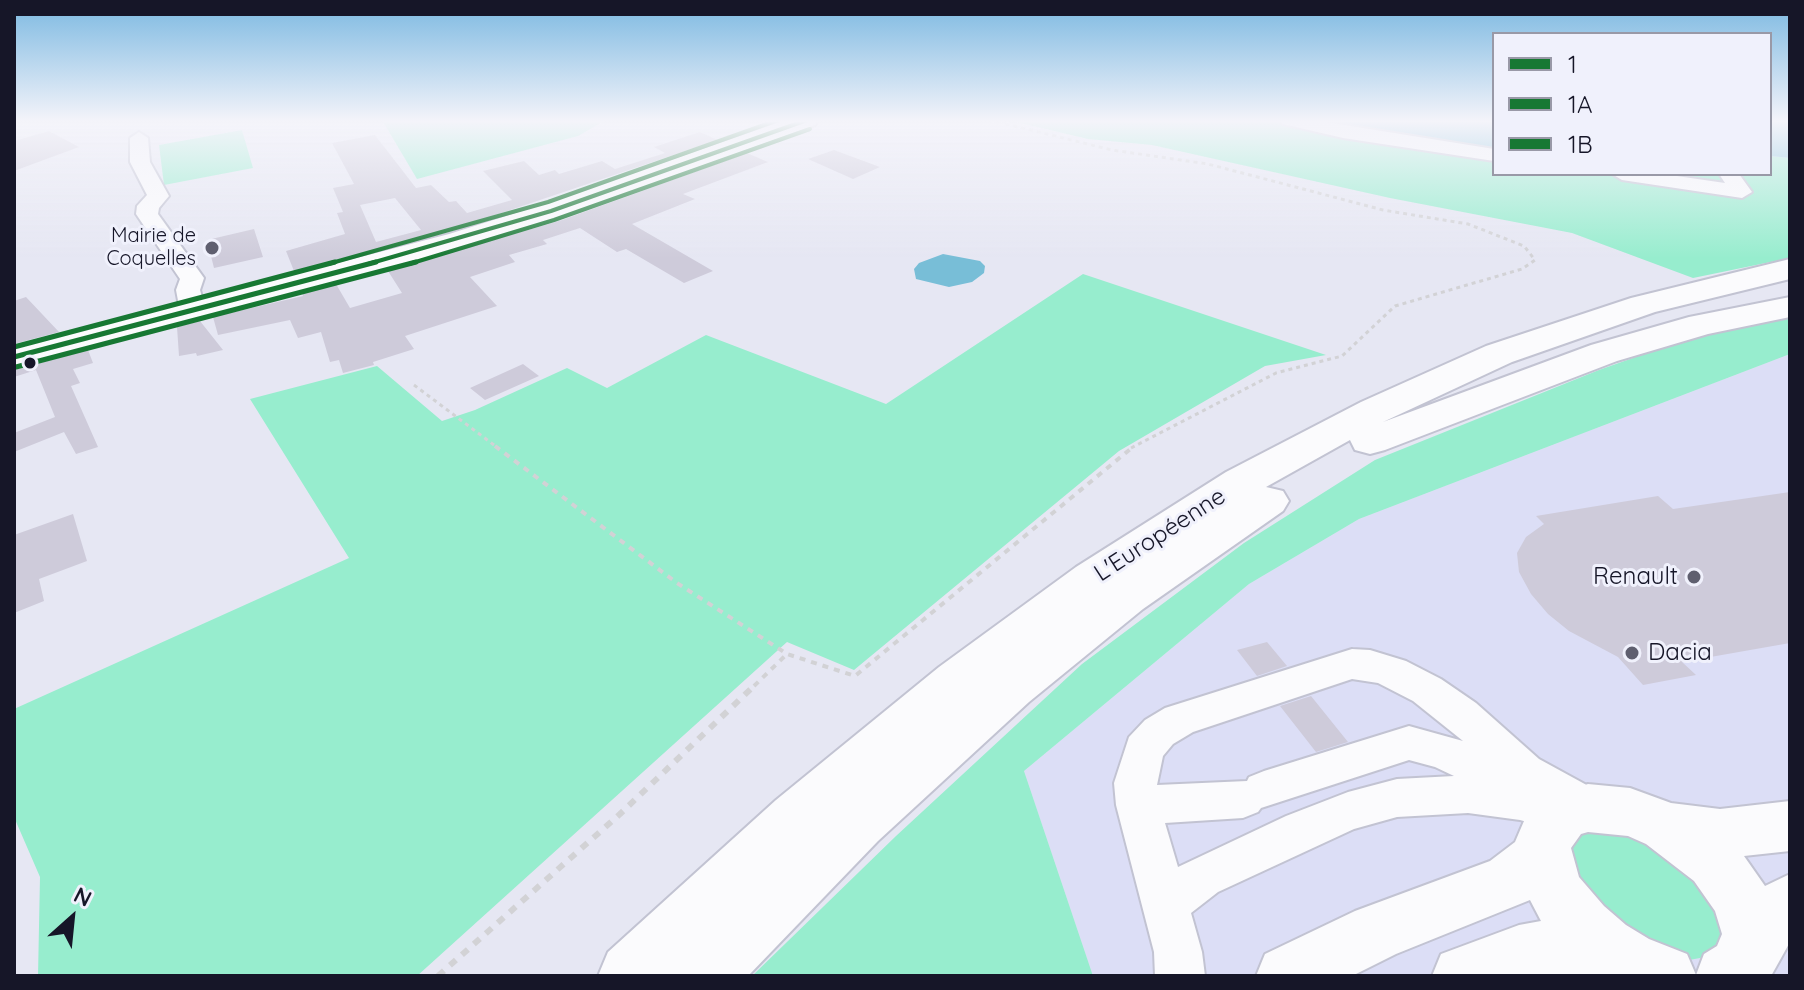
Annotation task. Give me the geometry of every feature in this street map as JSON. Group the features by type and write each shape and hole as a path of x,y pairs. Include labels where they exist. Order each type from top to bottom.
{"highway":[{"name":"L'Européenne","path":"632,976 797,819 939,697 1061,602 1213,499 1348,423 1499,354 1632,309 1790,269"},
{"name":"L'Européenne","path":"700,976 881,801 1048,656 1179,559 1274,496 1370,441 1487,384 1581,347 1668,318 1790,286"},
{"path":"1370,441 1604,353 1702,325 1790,307"}],"main road":[{"path":"14,357 384,262 492,230 675,166"},
{"path":"1287,976 1376,932 1509,881 1535,861 1568,818 1619,809 1699,833 1720,834 1790,826"},
{"path":"1568,818 1545,866 1565,907 1593,937 1647,969"},
{"path":"1654,821 1697,847 1729,880 1749,916 1739,963"},
{"path":"1739,963 1768,922 1790,902"},
{"path":"1463,976 1519,956 1556,950 1590,950 1647,969"}],"lane":[{"path":"142,166 158,196 148,206 147,214 175,258 192,278 188,290 193,311"},
{"path":"1635,176 1742,192 1730,176"},
{"path":"1180,976 1178,952 1138,805 1135,783 1140,759 1151,740 1169,725 1325,671 1360,664 1392,672 1427,690 1462,715 1568,818"},
{"path":"1138,805 1254,794 1409,743 1443,751 1568,818"},
{"path":"1165,904 1202,877 1302,830 1382,801 1413,796 1468,794 1512,800 1568,818"}],"path":[{"path":"414,385 677,583 787,654 855,676 1135,445 1276,373 1342,356 1395,306 1522,269 1535,260 1524,246 1468,224 1383,210 1216,166"},
{"path":"438,976 620,814 787,654"}],"shaded area":[{"path":"1790,354 1790,976 1093,976 1024,771 1249,584 1359,519"}],"green space":[{"path":"162,166 253,168 164,185"},
{"path":"409,166 465,166 417,179"},
{"path":"1247,166 1492,166 1492,176 1772,176 1772,166 1790,166 1790,258 1693,278 1572,233"},
{"path":"1083,274 1326,355 1265,366 1119,451 854,670 787,642 417,976 38,976 40,877 14,817 14,709 349,558 250,399 377,366 442,421 475,410 567,368 607,388 706,335 886,404"},
{"path":"1790,318 1790,354 1359,519 1249,584 1024,771 1093,976 752,976 896,836 1082,664 1244,543 1375,460 1599,370 1684,340"},
{"path":"1583,829 1638,831 1721,902 1723,942 1709,955 1689,960 1648,953 1564,865 1575,834"}],"water":[{"path":"943,254 980,261 985,266 984,273 972,282 949,287 916,279 914,269 919,263"}],"building":[{"path":"344,166 399,166 416,188 431,185 449,202 456,201 467,213 512,200 483,171 503,166 530,166 539,175 555,170 559,174 585,166 615,169 640,166 448,231 294,271 286,251 345,234 337,213 343,212 333,188 354,184","holes":["395,198 421,230 376,242 360,205"]},
{"path":"711,166 757,166 683,194 695,199 632,224 713,271 684,283 626,249 617,252 580,228 543,240 547,244 509,255 515,262 470,277 497,306 405,336 414,349 373,362 374,365 343,373 339,360 330,362 321,332 298,338 290,320 218,335 213,317 303,296 302,293 336,284 350,308 402,293 388,271 562,220"},
{"path":"824,166 880,167 853,179"},
{"name":"Mairie de Coquelles","path":"254,229 263,257 214,268 207,240"},
{"path":"26,297 59,332 14,344 14,301"},
{"path":"200,321 223,350 197,356 196,353 179,356 177,327"},
{"path":"88,350 93,363 73,369 80,383 71,386 98,447 76,454 64,432 14,452 14,433 55,417 36,370 14,377 14,370"},
{"path":"523,364 539,376 485,400 470,388"},
{"path":"1790,492 1790,643 1682,662 1696,675 1643,685 1618,657 1569,631 1548,614 1531,594 1519,572 1517,553 1526,537 1544,524 1536,516 1658,496 1673,509"},
{"path":"73,514 87,561 39,579 44,601 14,613 14,535"},
{"path":"1267,642 1287,666 1257,676 1237,650"},
{"path":"1311,696 1348,742 1316,752 1280,706"}],"transit line":[{"name":"1B","path":"14,347 456,230 648,166"},
{"name":"1","path":"14,357 459,240 677,166"},
{"name":"1A","path":"16,367 462,250 705,166"}],"place":[{"name":"Mairie de Coquelles","path":"212,248"},
{"name":"Renault","path":"1694,577"},
{"name":"Dacia","path":"1632,653"}]}
